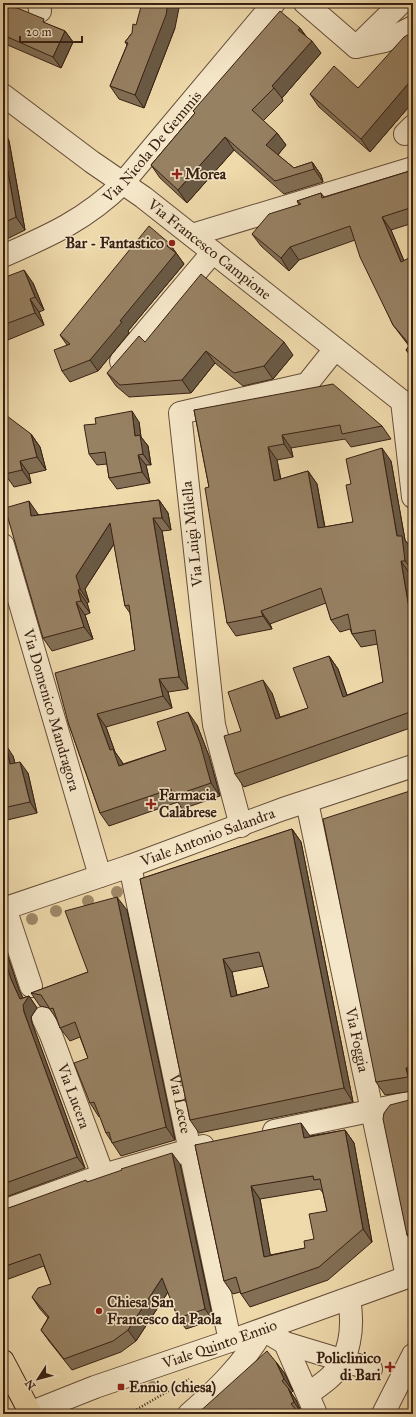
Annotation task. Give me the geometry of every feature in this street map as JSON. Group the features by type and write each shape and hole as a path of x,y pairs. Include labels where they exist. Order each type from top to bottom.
{"main road":[{"path":"3,1361 29,1414"}],"street":[{"name":"Via Nicola De Gemmis","path":"3,256 59,231 108,198 123,183 274,3"},
{"path":"305,3 356,47"},
{"path":"356,47 401,3"},
{"path":"356,47 385,41 413,27"},
{"name":"Via Francesco Campione","path":"3,95 192,235 408,405"},
{"path":"192,235 413,168"},
{"path":"109,376 213,252"},
{"name":"Via Luigi Milella","path":"241,826 214,725 180,414 307,384 335,349"},
{"path":"408,405 413,497"},
{"name":"Via Domenico Mandragora","path":"3,545 100,876"},
{"name":"Viale Antonio Salandra","path":"4,909 413,766"},
{"name":"Via Foggia","path":"307,802 372,1110 410,1276"},
{"name":"Via Lecce","path":"130,866 230,1341"},
{"path":"4,909 31,986"},
{"name":"Via Lucera","path":"43,1018 51,1035 103,1175"},
{"path":"258,1134 413,1102"},
{"path":"3,1211 103,1175 190,1148 220,1142"},
{"name":"Viale Quinto Ennio","path":"29,1414 95,1387 263,1330 410,1276"},
{"path":"308,1394 330,1378 342,1361 351,1338 351,1310 349,1299"},
{"path":"189,1414 228,1378 256,1343 263,1330 285,1343 371,1369"},
{"path":"285,1343 316,1414"},
{"path":"382,1414 413,1355"}],"path":[{"path":"129,1414 194,1376"}],"building":[{"path":"3,3 44,19 43,22 65,31 53,57 3,35"},
{"path":"142,3 168,3 166,15 135,95 110,86 128,43 125,42 132,33 133,24 136,25"},
{"path":"280,11 300,28 298,30 312,41 272,86 274,88 252,110 277,133 266,145 294,168 312,162 314,169 275,181 225,137 178,190 151,165 195,113 193,111"},
{"path":"413,32 413,78 361,139 310,94 334,66 358,88 404,37"},
{"path":"3,144 16,217 3,223"},
{"path":"413,170 413,207 382,217 401,262 413,256 413,356 406,350 410,345 393,325 360,257 350,226 290,247 281,258 252,234 269,214 301,204 297,201 321,193 322,198"},
{"path":"149,226 169,243 167,246 176,253 90,360 62,371 54,350 70,344 60,335"},
{"path":"24,270 35,297 30,299 35,313 3,325 3,278"},
{"path":"201,274 284,342 264,366 234,373 206,351 182,380 120,385 107,373 139,336 145,342"},
{"path":"333,384 382,426 342,434 340,425 282,435 284,444 268,447 274,481 308,471 318,528 353,522 346,485 351,484 346,459 382,448 397,536 402,536 405,561 401,561 413,632 413,711 235,774 224,736 241,731 228,692 263,680 276,719 308,708 293,668 329,656 343,697 383,682 375,630 352,634 348,614 331,620 321,588 261,611 263,616 227,623 205,488 209,487 194,410"},
{"path":"132,411 135,436 140,435 143,454 138,455 142,472 109,478 105,452 89,454 84,425 96,424 95,418"},
{"path":"3,413 31,434 37,457 20,461 22,470 5,474 3,465"},
{"path":"159,500 162,518 153,518 179,677 159,679 163,696 97,714 110,750 113,749 119,766 166,750 157,722 188,712 200,743 211,783 173,796 171,789 100,813 68,722 55,673 135,650 129,605 125,606 110,523 76,576 80,589 78,590 81,601 76,602 84,627 43,638 5,508 29,501 31,516"},
{"path":"6,745 10,764 20,762 30,802 3,808 3,746"},
{"path":"413,790 413,1066 406,1068 408,1077 376,1082 323,819"},
{"path":"292,829 344,1088 190,1120 140,879","holes":["259,952 269,987 231,997 223,959"]},
{"path":"117,897 166,1127 112,1143 109,1132 106,1133 94,1102 90,1103 74,1063 88,1058 75,1022 60,1028 53,1008 50,1009 41,995 31,993 88,972 65,911"},
{"path":"3,954 11,979 20,999 29,996 23,1005 24,1012 77,1157 3,1184"},
{"path":"413,1099 413,1233 407,1235 383,1119 384,1113 390,1105"},
{"path":"301,1123 304,1138 345,1130 363,1229 319,1267 241,1294 236,1277 224,1281 195,1145","holes":["313,1176 314,1180 320,1179 327,1211 309,1214 314,1239 304,1241 305,1248 264,1257 251,1186"]},
{"path":"172,1153 205,1309 178,1318 162,1278 128,1330 113,1341 64,1359 41,1330 49,1317 32,1297 38,1288 51,1284 40,1254 3,1267 3,1210 86,1180 87,1182 122,1170 121,1169"},
{"path":"267,1351 276,1362 284,1379 282,1381 288,1388 294,1402 291,1404 300,1414 197,1414"}],"place":[{"name":"Morea","path":"177,174"},
{"name":"Bar - Fantastico","path":"172,243"},
{"name":"Farmacia Calabrese","path":"151,804"},
{"name":"Chiesa San Francesco da Paola","path":"99,1311"},
{"name":"Policlinico di Bari","path":"390,1367"},
{"name":"Ennio (chiesa)","path":"121,1387"}]}
